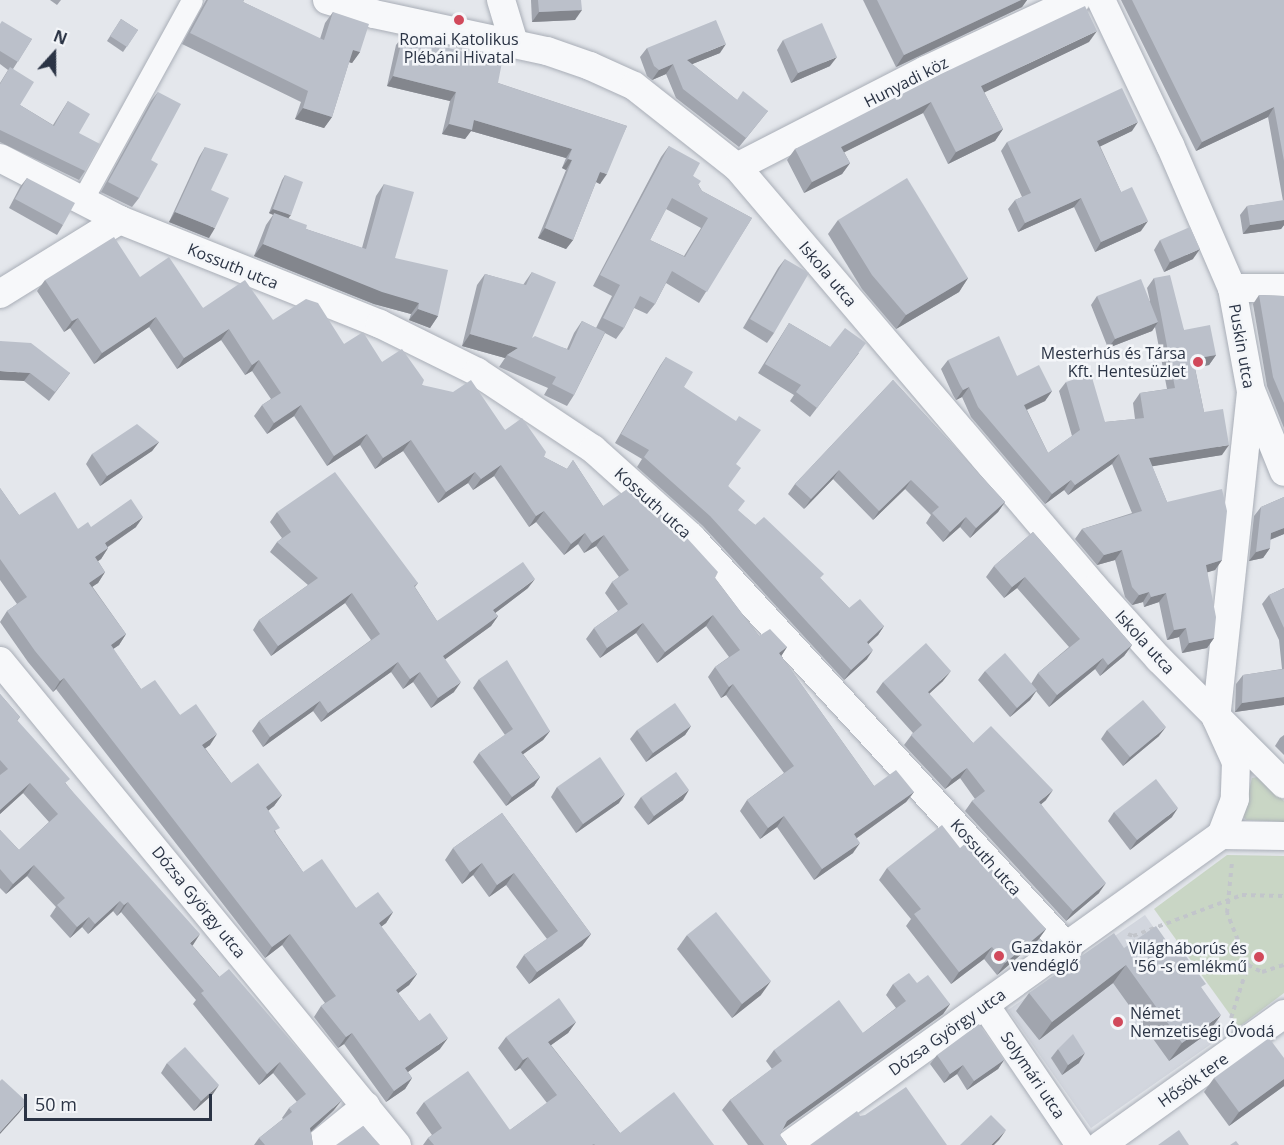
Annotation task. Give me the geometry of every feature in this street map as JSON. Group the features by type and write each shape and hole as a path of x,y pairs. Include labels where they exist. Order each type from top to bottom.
{"street":[{"path":"81,202 192,0"},
{"name":"Iskola utca","path":"327,0 374,14 514,44 590,66 634,86 737,167 1095,588 1216,718"},
{"path":"501,0 514,44"},
{"name":"Hunyadi köz","path":"737,167 926,70 1076,0"},
{"name":"Puskin utca","path":"1101,0 1175,155 1232,288 1251,392 1216,718"},
{"name":"Kossuth utca","path":"0,158 81,202 120,220 380,324 477,372 593,449 691,537 1068,948"},
{"path":"0,294 120,220"},
{"path":"1232,288 1284,288"},
{"path":"1251,392 1284,472"},
{"name":"Dózsa György utca","path":"0,661 397,1145"},
{"path":"1216,718 1284,784"},
{"path":"1216,718 1236,762 1237,784 1230,835 1284,836"},
{"name":"Dózsa György utca","path":"789,1145 1121,909 1230,835"},
{"name":"Solymári utca","path":"986,1005 1080,1145"},
{"name":"Hősök tere","path":"1101,1145 1283,1018"},
{"path":"318,1145 366,1106"}],"path":[{"path":"1230,835 1232,850 1230,924 1248,965 1262,972 1284,965"},
{"path":"1121,909 1122,924 1127,933 1133,936 1250,893 1284,896"},
{"path":"1230,1053 1228,1027 1248,965"}],"shaded area":[{"name":"Német Nemzetiségi Óvodá","path":"1145,915 1227,1033 1091,1128 1008,1010"}],"green space":[{"path":"1258,777 1284,801 1284,822 1246,820 1243,816 1252,778"},
{"path":"1227,855 1284,856 1284,993 1239,1027 1154,909"}],"building":[{"path":"208,0 244,0 243,2 324,40 333,12 369,24 360,52 353,50 332,117 303,108 308,91 190,33"},
{"path":"538,0 581,0 582,10 539,12"},
{"path":"877,0 1021,0 904,55"},
{"path":"1132,0 1284,0 1284,161 1274,107 1202,142"},
{"path":"1085,6 1097,31 981,86 1003,129 956,152 931,102 841,147 850,163 812,182 795,149 941,74"},
{"path":"121,19 138,30 127,47 110,36"},
{"path":"716,20 726,44 687,60 737,100 743,91 768,111 746,138 683,89 673,64 659,70 654,66 647,48"},
{"path":"2,21 32,39 18,62 0,51"},
{"path":"822,23 837,57 798,73 783,40"},
{"path":"403,36 502,62 498,83 627,126 607,174 600,172 573,240 545,228 572,160 568,159 572,149 474,120 472,130 449,124 456,92 393,76"},
{"path":"10,67 34,82 20,105 54,126 68,101 90,114 79,133 100,144 85,171 0,130 0,84"},
{"path":"1122,88 1138,122 1097,141 1121,192 1132,187 1148,221 1101,242 1081,198 1025,223 1015,200 1031,193 1007,142"},
{"path":"158,92 181,104 151,160 158,164 139,198 108,182"},
{"path":"669,146 700,163 693,176 701,181 698,185 702,191 752,218 707,292 672,271 655,304 640,296 624,328 603,318 620,285 600,275","holes":["672,198 708,218 685,257 650,240"]},
{"path":"205,147 228,154 211,190 229,198 215,228 175,212"},
{"path":"285,175 303,182 291,215 273,209"},
{"path":"27,178 75,203 63,225 15,199"},
{"path":"907,178 968,278 906,315 872,275 838,220"},
{"path":"384,184 414,192 395,258 448,270 438,316 418,309 419,303 382,292 263,244 274,213 307,225 306,229 366,249"},
{"path":"1284,200 1284,220 1250,225 1247,206"},
{"path":"1190,227 1200,249 1170,262 1160,240"},
{"path":"114,237 140,277 169,257 203,308 245,280 273,320 306,299 318,303 344,344 363,332 382,362 402,349 424,380 422,385 453,392 471,380 505,430 522,418 546,452 544,457 567,469 573,460 603,506 630,487 687,538 718,572 715,578 759,636 770,629 787,647 779,653 874,786 896,770 914,792 854,834 860,843 822,869 784,816 768,828 747,800 794,766 733,684 729,687 715,667 740,650 713,615 665,652 643,623 607,648 594,628 628,604 612,582 629,570 604,535 592,543 585,533 571,544 544,511 536,516 501,465 481,479 475,472 446,492 411,440 383,458 367,434 334,456 301,405 274,423 262,405 281,393 259,360 252,365 229,329 184,358 156,317 102,353 78,318 72,321 45,280"},
{"path":"785,259 809,273 774,333 750,319"},
{"path":"532,272 556,282 532,338 535,336 569,350 582,321 605,332 574,395 552,384 556,377 507,355 518,348 470,334 485,274 526,285"},
{"path":"1170,275 1184,330 1210,325 1216,355 1193,359 1204,412 1223,409 1229,445 1149,458 1167,502 1222,489 1227,511 1222,560 1206,565 1216,617 1214,638 1189,643 1186,628 1174,630 1166,593 1151,597 1149,592 1139,595 1132,587 1122,550 1104,555 1082,529 1142,511 1119,454 1075,485 1071,480 1052,494 978,407 969,387 963,390 948,360 999,336 1017,376 1039,365 1052,391 1024,405 1048,453 1080,430 1066,382 1091,374 1105,422 1144,418 1140,393 1175,388 1154,278"},
{"path":"1141,279 1158,322 1115,339 1097,296"},
{"path":"1259,295 1284,296 1284,403 1273,377"},
{"path":"789,323 830,347 845,328 866,343 817,408 796,392 801,385 765,364"},
{"path":"0,341 31,343 70,373 55,392 30,373 0,371"},
{"path":"666,357 693,372 684,387 736,421 739,416 761,430 736,464 741,468 728,486 745,501 738,510 755,525 764,517 824,574 820,578 849,608 860,599 884,626 867,642 873,650 851,670 710,516 644,457 649,450 621,434"},
{"path":"893,380 1005,502 976,528 966,517 950,532 932,513 939,507 911,480 879,511 839,470 811,499 795,484"},
{"path":"137,424 159,442 107,476 92,454"},
{"path":"335,472 418,583 414,586 437,621 523,562 535,579 493,610 498,616 443,656 461,682 438,698 420,672 410,679 398,662 328,713 320,701 270,737 259,721 380,634 352,593 278,646 259,620 318,578 277,542 291,532 277,512"},
{"path":"0,488 19,515 55,492 78,529 88,522 91,527 131,499 143,517 105,543 108,548 95,557 105,572 89,583 126,634 111,645 141,689 155,680 180,715 196,704 217,734 202,745 231,783 258,763 282,795 266,807 280,828 274,831 303,872 322,859 356,908 378,892 393,912 379,923 417,974 396,990 419,1021 430,1013 448,1038 405,1068 412,1078 394,1091 352,1033 346,1037 321,1006 336,996 290,934 272,947 64,678 60,681 35,651 7,611 27,597 0,559"},
{"path":"1284,497 1284,528 1271,533 1270,548 1256,552 1261,507"},
{"path":"1033,532 1132,645 1108,665 1103,658 1057,695 1038,673 1080,639 1025,577 1012,587 994,566"},
{"path":"1284,588 1284,628 1269,595"},
{"path":"926,643 951,671 928,692 973,743 991,726 1053,790 1039,802 1106,883 1073,911 972,801 985,791 967,768 952,779 911,735 922,725 883,682"},
{"path":"1005,653 1037,690 1017,708 985,671"},
{"path":"507,660 550,731 521,752 540,777 512,797 479,753 513,729 479,679"},
{"path":"1284,669 1284,697 1242,703 1243,675"},
{"path":"0,694 20,717 17,720 70,779 65,783 200,934 190,943 219,977 229,969 342,1100 310,1128 313,1145 265,1145 259,1138 292,1112 289,1108 306,1094 280,1062 267,1074 201,993 204,991 128,902 124,905 120,901 95,924 89,917 77,927 57,905 65,898 34,865 13,884 0,869 0,830 19,850 58,814 30,783 0,810 0,775 8,769 0,760"},
{"path":"1143,700 1166,727 1130,757 1107,730"},
{"path":"675,703 691,726 653,753 637,730"},
{"path":"600,757 625,794 583,824 557,787"},
{"path":"676,772 689,790 654,816 641,797"},
{"path":"1156,779 1178,808 1137,840 1114,812"},
{"path":"502,813 591,934 537,972 524,955 558,931 514,873 497,885 482,863 470,872 453,848"},
{"path":"942,825 960,848 967,842 1046,929 1005,963 992,947 959,972 914,914 921,909 887,868"},
{"path":"716,912 771,981 742,1004 687,935"},
{"path":"1156,926 1177,956 1183,952 1206,984 1201,987 1221,1015 1182,1043 1126,965 1052,1022 1029,993 1114,933 1124,948"},
{"path":"909,973 917,983 928,975 950,1004 787,1121 780,1135 787,1145 764,1145 730,1100 782,1061 774,1050 839,1000 863,1033 906,1001 893,984"},
{"path":"559,998 576,1022 548,1042 620,1133 674,1092 714,1145 434,1145 428,1138 442,1128 424,1102 468,1071 510,1130 557,1095 528,1057 523,1060 506,1037"},
{"path":"979,1024 1004,1060 974,1081 963,1065 950,1074 937,1055"},
{"path":"1073,1034 1085,1053 1068,1065 1058,1049"},
{"path":"1269,1038 1284,1058 1284,1079 1239,1112 1214,1078"},
{"path":"185,1047 219,1085 201,1101 167,1063"},
{"path":"2,1079 27,1102 0,1132 0,1081"},
{"path":"906,1087 947,1145 810,1145 857,1111 860,1116 865,1115"},
{"path":"991,1115 1006,1130 991,1145 960,1145"},
{"path":"363,1126 380,1145 336,1145"},
{"path":"1179,1130 1189,1145 1158,1145"}],"place":[{"name":"Romai Katolikus Plébáni Hivatal","path":"459,20"},
{"name":"Mesterhús és Társa Kft. Hentesüzlet","path":"1198,362"},
{"name":"Gazdakör vendéglő","path":"999,956"},
{"name":"Világháborús és '56 -s emlékmű","path":"1259,957"},
{"name":"Német Nemzetiségi Óvodá","path":"1118,1022"}]}
